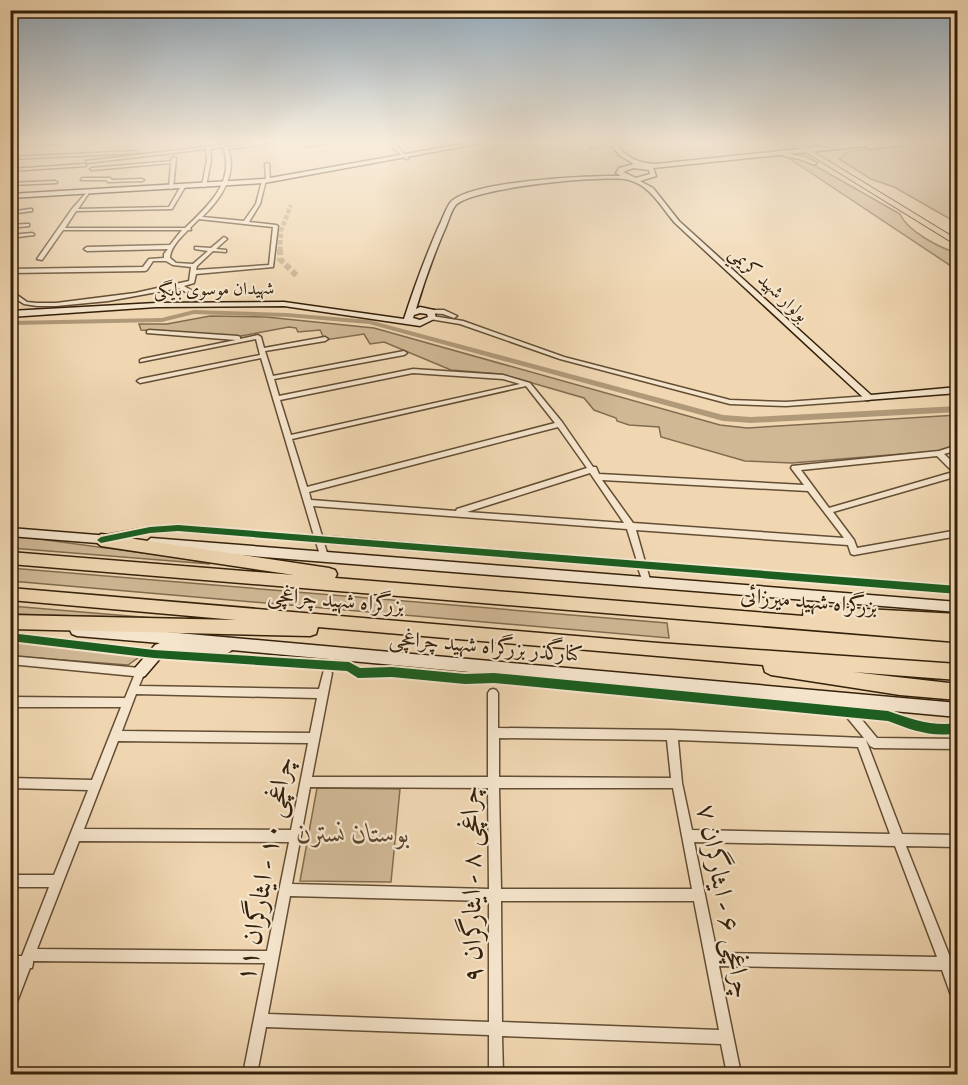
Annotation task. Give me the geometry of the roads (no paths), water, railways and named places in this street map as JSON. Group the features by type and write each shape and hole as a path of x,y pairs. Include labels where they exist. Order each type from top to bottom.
{"highway":[{"path":"101,540 453,593"},
{"name":"بزرگراه شهید چراغچی","path":"10,558 657,610"},
{"name":"بزرگراه شهید چراغچی","path":"10,594 658,650"},
{"path":"657,610 876,615 957,621"},
{"name":"بزرگراه شهید میرزائی","path":"657,610 957,635"},
{"path":"10,623 458,632"},
{"path":"658,650 957,672"},
{"path":"658,650 900,687 957,692"}],"main road":[{"path":"876,194 957,244"},
{"path":"893,194 957,235"}],"street":[{"path":"40,259 87,194"},
{"path":"10,196 91,194"},
{"path":"165,217 179,194"},
{"path":"167,259 170,247 210,209 218,194"},
{"path":"246,222 258,204 261,194"},
{"path":"428,302 431,315 428,322 410,321 409,314 453,203 472,194"},
{"name":"بولوار شهيد كريمي","path":"655,194 677,222 869,398"},
{"path":"74,210 170,208"},
{"path":"10,213 30,210"},
{"path":"10,271 145,268 151,260 167,259 175,264 195,269 271,266 276,225 199,218"},
{"path":"10,227 27,225"},
{"path":"61,229 189,229"},
{"path":"10,237 33,234"},
{"path":"10,292 27,304 44,304 98,301 181,287 192,282 195,269 224,239"},
{"path":"87,249 170,247"},
{"path":"197,248 224,251"},
{"path":"423,276 426,292"},
{"path":"181,287 197,296 196,299"},
{"name":"شهیدان موسوی بایگی","path":"10,309 196,299 286,300 409,314 420,309 431,315"},
{"name":"شهیدان موسوی بایگی","path":"10,314 156,305 284,304 416,323"},
{"path":"431,315 462,322 562,358 705,397 756,405 957,390"},
{"path":"149,332 254,338"},
{"path":"254,338 263,353 324,556"},
{"path":"142,361 254,338"},
{"path":"140,381 325,339"},
{"path":"270,378 404,352"},
{"path":"276,399 413,371 503,377 528,384 561,424 631,526 647,582"},
{"path":"288,438 528,384"},
{"path":"304,491 561,424"},
{"path":"957,447 939,453 795,468 851,542 854,552 957,533"},
{"path":"828,511 957,472 939,453"},
{"path":"454,513 593,469"},
{"path":"598,477 811,488"},
{"path":"308,503 851,542"},
{"path":"101,540 150,530 177,528 642,563 957,590"},
{"path":"10,532 957,607"},
{"name":"کنارگذر بزرگراه شهید چراغچی","path":"10,623 957,710"},
{"path":"10,1002 29,959 140,672 159,649 198,651 240,645"},
{"path":"10,660 140,672"},
{"name":"چراغچی ۱۰ - ایثارگران ۱۱","path":"250,1074 321,694 327,673"},
{"path":"134,690 321,694"},
{"name":"چراغچی ۸ - ایثارگران ۹","path":"493,693 497,895 496,1074"},
{"path":"844,699 849,712 868,743 899,841 951,964 957,996"},
{"path":"10,702 128,703"},
{"path":"493,733 672,735 868,743 957,744"},
{"name":"چراغچی ۶ - ایثارگران ۷","path":"672,735 677,783 734,1074"},
{"path":"116,736 313,738"},
{"path":"306,782 677,783"},
{"path":"10,783 96,785"},
{"path":"77,835 295,836"},
{"path":"687,836 957,841"},
{"path":"10,881 58,881"},
{"path":"286,890 497,895 699,895"},
{"path":"10,962 29,959 273,957"},
{"path":"711,959 951,964"},
{"path":"261,1020 727,1037"}],"waterway":[{"path":"10,323 162,320 194,312 287,315 369,322 723,418 751,420 958,409"}],"tunnel":[{"path":"280,251 281,231 291,205"},
{"path":"280,251 280,259 297,276"}],"park label":[{"name":"بوستان نسترن","path":"353,833"}]}
